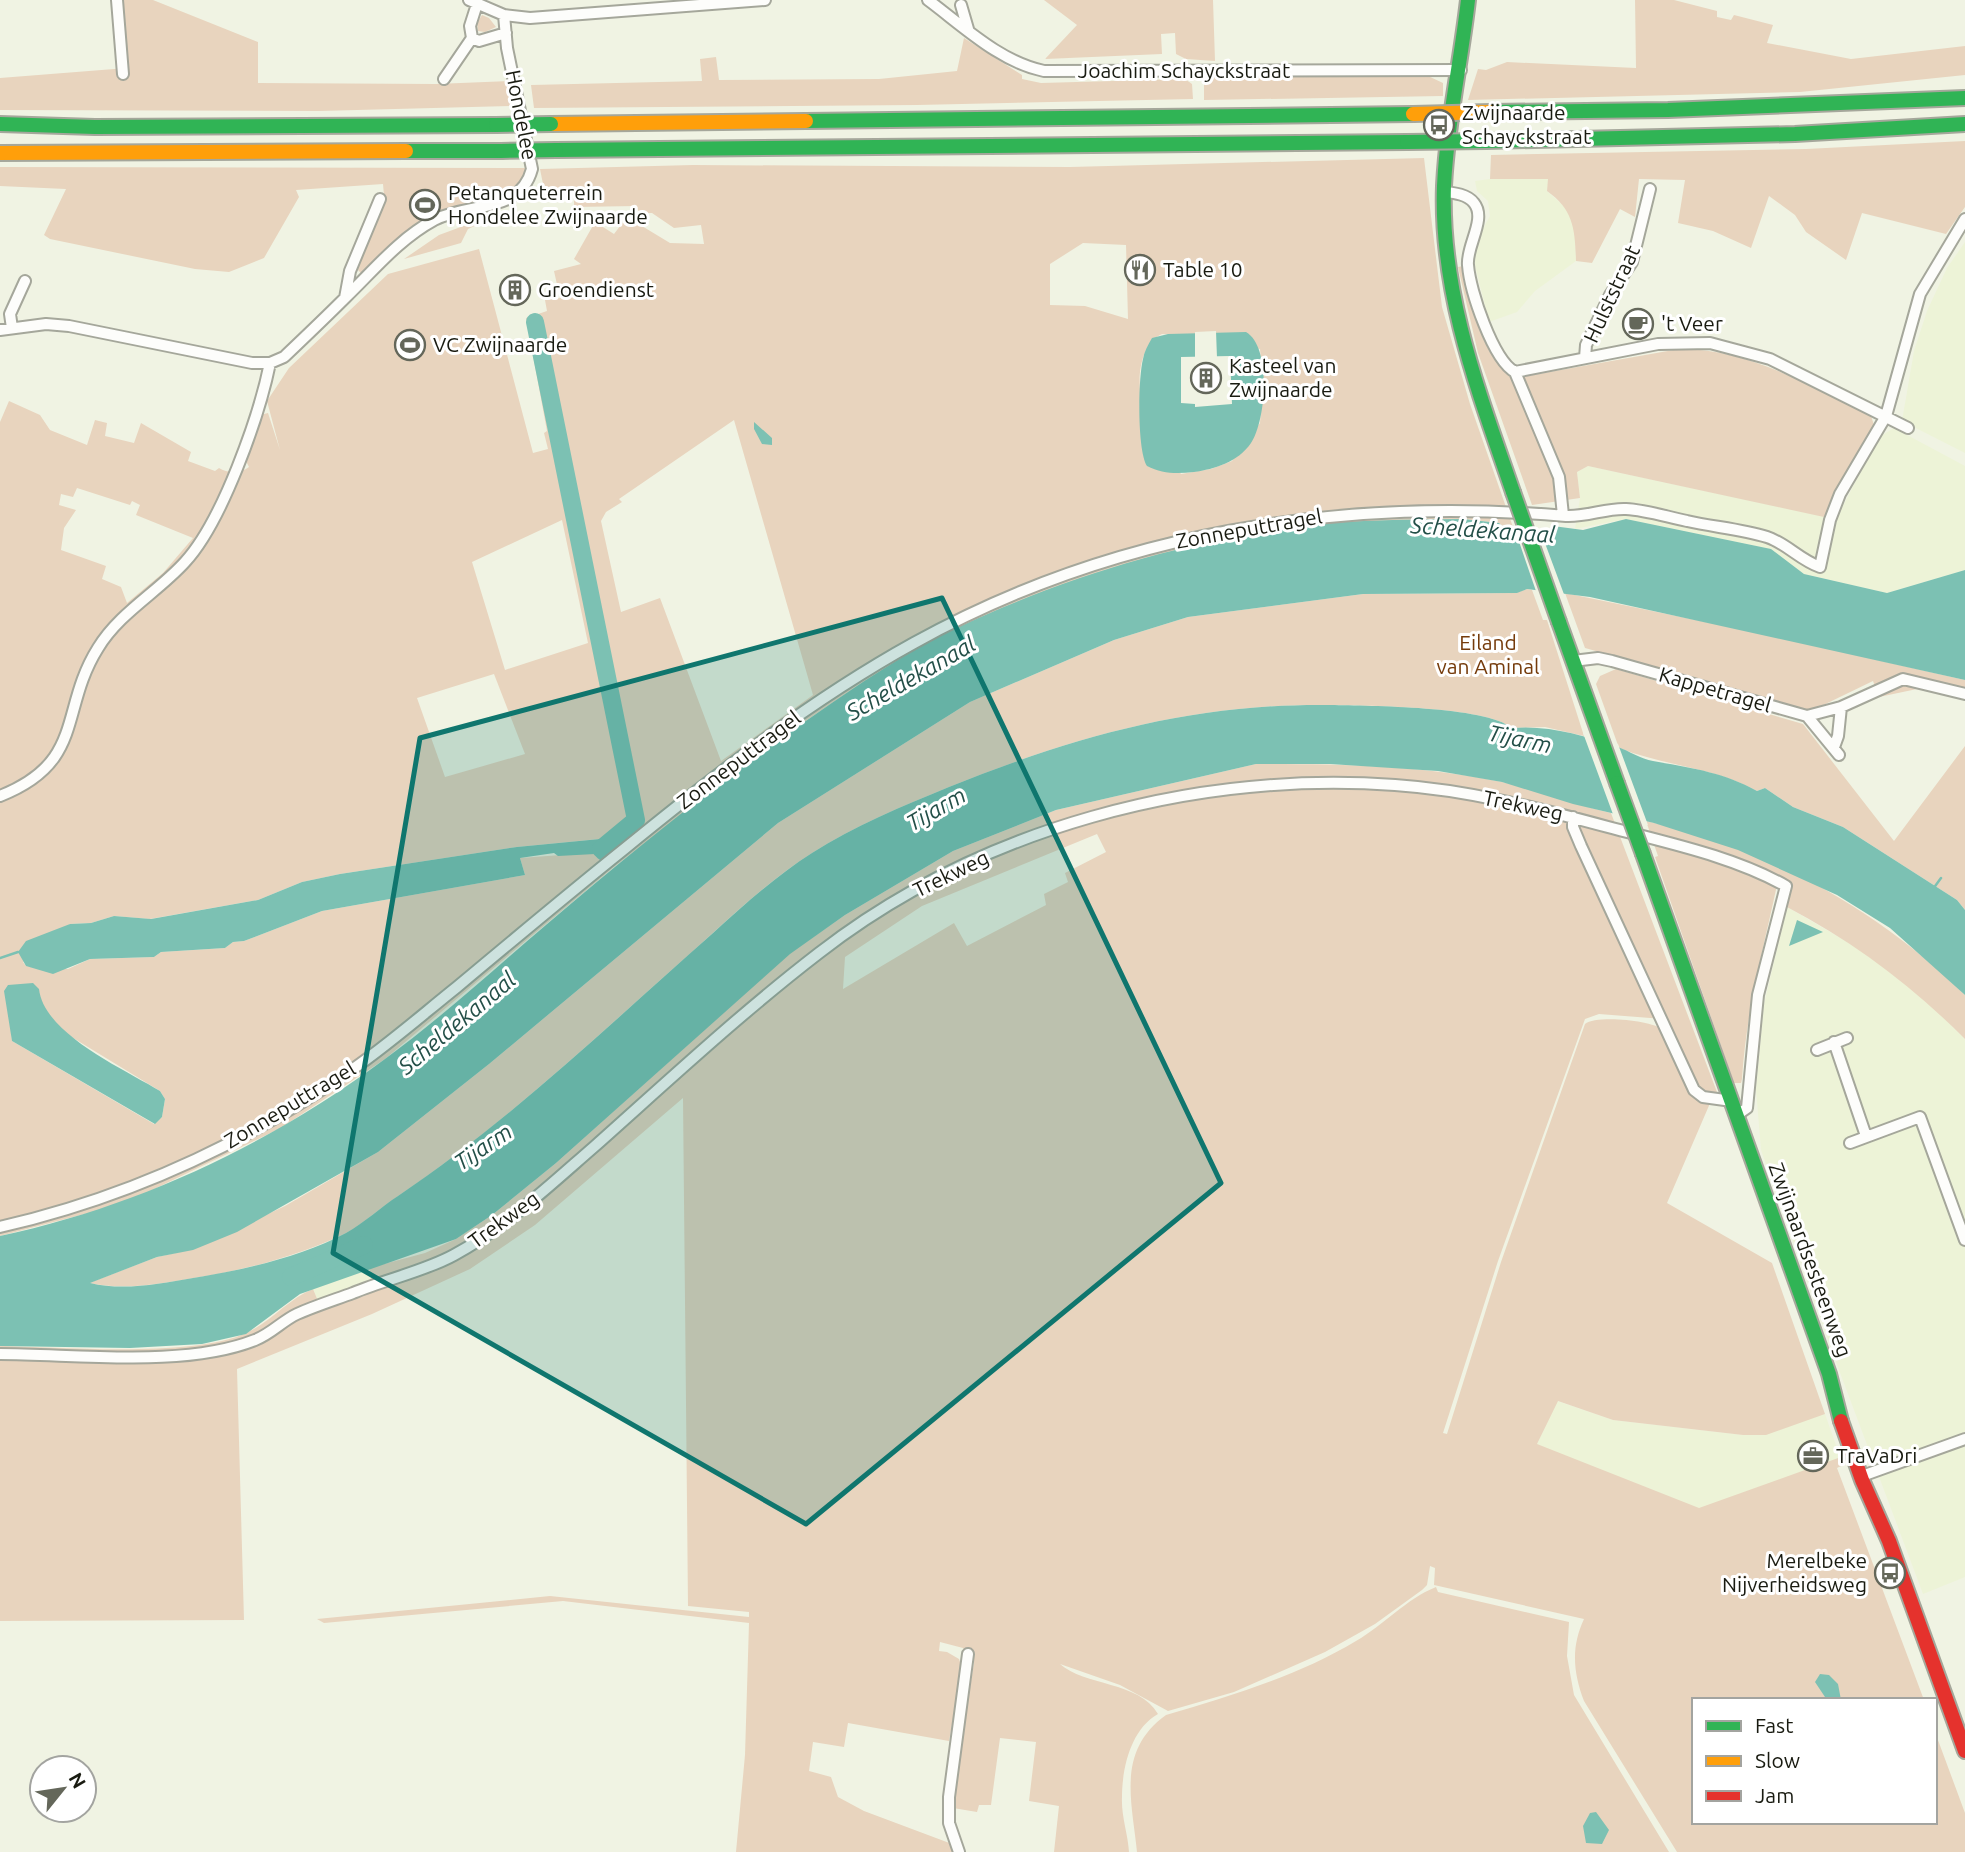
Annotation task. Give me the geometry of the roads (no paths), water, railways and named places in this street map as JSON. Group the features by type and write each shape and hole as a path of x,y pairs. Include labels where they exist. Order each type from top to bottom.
{"main road":[{"name":"Zwijnaardsesteenweg","path":"1468,0 1444,192 1449,280 1460,328 1513,492 1734,1108 1862,1476 1889,1541 1965,1751"},
{"path":"0,124 95,127 496,125 1220,117 1668,110 1965,98"},
{"path":"0,153 1486,141 1795,134 1965,124"}],"street":[{"path":"117,0 123,74"},
{"path":"444,79 472,37 470,26 473,2 504,15 558,17 765,0"},
{"name":"Joachim Schayckstraat","path":"928,0 1018,63 1044,71 1461,69"},
{"path":"961,5 968,30"},
{"name":"Hondelee","path":"270,363 284,358 418,229 454,212 510,200 528,184 532,169 529,146 504,15"},
{"path":"472,37 480,41 506,33"},
{"name":"Hulststraat","path":"1585,358 1586,345 1610,295 1632,262 1650,189"},
{"path":"1444,192 1461,194 1473,201 1478,212 1468,265 1491,341 1507,368 1515,372 1658,344 1710,343 1770,359 1908,428"},
{"path":"345,298 350,271 380,199"},
{"path":"1886,416 1920,294 1965,219"},
{"path":"0,796 31,781 57,755 66,739 84,679 98,648 128,614 168,579 197,547 237,467 270,363 252,363 69,326 6,329 25,281"},
{"path":"1515,372 1559,477 1563,515"},
{"name":"Zonneputtragel","path":"0,1227 72,1208 155,1178 243,1136 306,1100 387,1044 675,808 778,729 899,651 990,605 1059,576 1127,553 1266,522 1424,510 1491,510 1584,517 1627,509 1769,538 1804,561 1820,567 1830,520 1840,494 1886,416"},
{"name":"Kappetragel","path":"1573,661 1598,658 1612,661 1807,716"},
{"path":"1841,707 1836,751 1807,716 1841,707 1903,679 1965,694"},
{"name":"Trekweg","path":"0,1354 165,1356 233,1346 264,1336 298,1314 450,1257 481,1239 539,1195 781,983 844,935 960,868 1060,828 1111,812 1180,797 1258,787 1321,784 1439,790 1573,817 1734,863 1786,886 1758,995 1746,1108 1734,1108"},
{"path":"1573,817 1573,827 1581,846 1694,1090 1703,1097 1734,1108"},
{"path":"1817,1050 1847,1038"},
{"path":"1834,1042 1866,1136"},
{"path":"1850,1143 1920,1117 1965,1240"},
{"path":"1862,1476 1965,1439"},
{"path":"960,1852 949,1823 948,1797 968,1654"}],"water":[{"path":"1246,332 1254,340 1260,353 1264,385 1256,433 1246,450 1218,467 1182,473 1164,472 1147,466 1140,430 1141,369 1144,354 1152,338 1168,334","holes":["1230,356 1232,404 1195,407 1195,404 1181,403 1181,357"]},
{"path":"754,422 772,438 772,445 762,444 754,429"},
{"name":"Scheldekanaal","path":"1463,519 1499,523 1506,530 1546,531 1553,526 1583,530 1626,519 1771,549 1804,574 1887,593 1965,570 1965,680 1590,597 1527,589 1517,593 1363,594 1188,617 1114,640 970,702 778,823 489,1064 378,1152 237,1232 193,1250 157,1257 90,1283 141,1286 232,1271 291,1256 346,1233 481,1136 748,902 812,853 879,817 996,769 1089,738 1183,717 1280,706 1372,706 1453,711 1478,715 1512,728 1539,728 1578,735 1649,760 1719,775 1757,791 1765,788 1793,807 1843,827 1957,900 1965,910 1965,995 1890,928 1837,895 1738,850 1654,823 1573,804 1502,782 1438,771 1330,764 1256,764 1056,810 953,851 845,915 790,954 556,1163 492,1215 456,1239 300,1294 246,1334 202,1344 130,1348 0,1346 0,1236 103,1208 153,1189 250,1144 341,1090 426,1027 712,789 832,703 917,649 952,630 1035,595 1077,579 1163,553 1251,534 1316,524","holes":["338,1254 343,1255 305,1272 301,1270"]},
{"path":"600,839 601,849 595,854 558,856 554,853 520,858 525,875 322,911 244,941 233,942 225,948 161,952 154,957 90,959 53,974 26,966 18,952 26,941 70,924 91,923 114,916 151,919 258,900 302,882 340,874 517,847"},
{"path":"1797,920 1823,932 1789,946"},
{"path":"33,983 39,989 44,1005 55,1021 70,1035 107,1061 160,1091 165,1099 162,1117 155,1124 12,1041 4,991 8,985"},
{"path":"1820,1674 1829,1675 1838,1684 1841,1698 1826,1698 1815,1682"},
{"path":"1596,1812 1609,1830 1602,1844 1586,1843 1583,1826 1590,1813"}],"waterway":[{"path":"535,322 636,820 601,849 604,852"},
{"path":"1933,889 1941,878"},
{"path":"0,958 18,952"},
{"name":"Tijarm","path":"291,1277 364,1245"}],"place":[{"name":"Zwijnaarde Schayckstraat","path":"1439,125"},
{"name":"Petanqueterrein Hondelee Zwijnaarde","path":"425,205"},
{"name":"Table 10","path":"1140,270"},
{"name":"Groendienst","path":"515,290"},
{"name":"'t Veer","path":"1638,324"},
{"name":"VC Zwijnaarde","path":"410,345"},
{"name":"Kasteel van Zwijnaarde","path":"1206,378"},
{"name":"TraVaDri","path":"1813,1456"},
{"name":"Merelbeke Nijverheidsweg","path":"1890,1573"}],"park label":[{"name":"Eiland van Aminal","path":"1488,655"}]}
